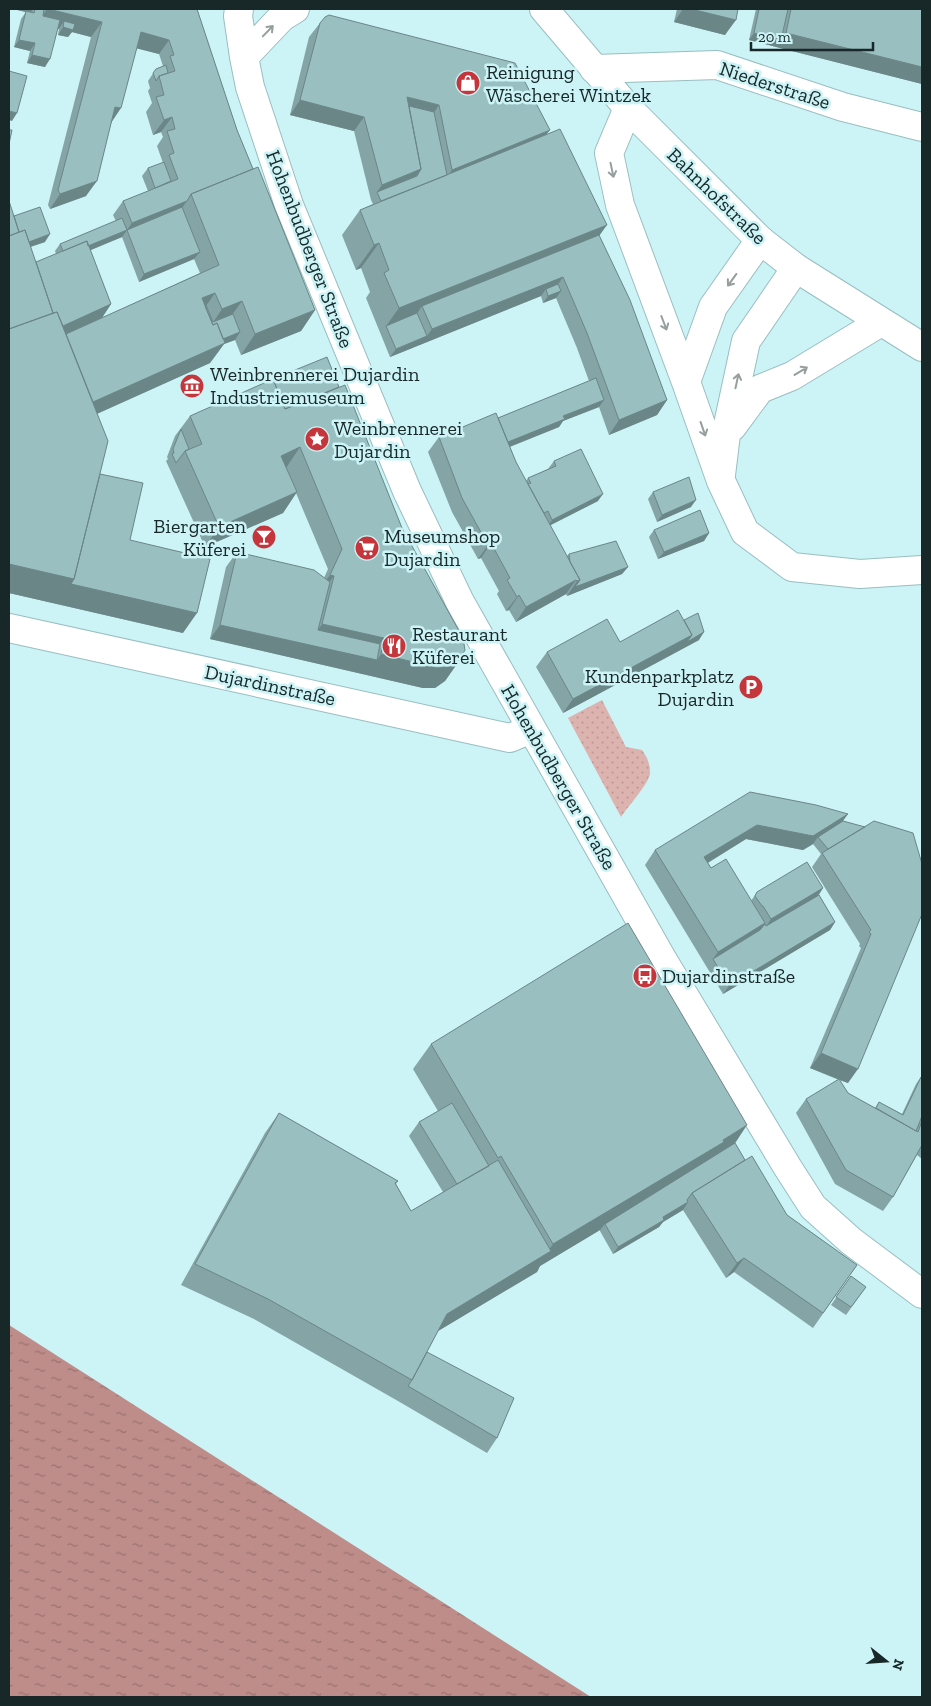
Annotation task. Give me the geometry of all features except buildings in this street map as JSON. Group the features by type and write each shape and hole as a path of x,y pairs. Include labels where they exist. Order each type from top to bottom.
{"street":[{"name":"Hohenbudberger Straße","path":"239,9 238,16 250,87 289,205 407,491 460,602 666,966 813,1207 851,1241 922,1294"},
{"path":"244,57 282,17 295,9"},
{"name":"Bahnhofstraße","path":"544,9 628,108 760,240 796,268 922,347"},
{"name":"Niederstraße","path":"594,70 717,65 843,107 922,126"},
{"path":"628,108 609,153 620,205 686,382 720,481 745,532 792,567 860,574 922,570"},
{"path":"686,382 713,307 760,240"},
{"path":"720,481 726,434 746,341 796,268"},
{"path":"726,434 760,389 792,376 881,322"},
{"name":"Dujardinstraße","path":"9,628 510,738 531,729"}],"shaded area":[{"path":"602,700 626,747 642,750 649,766 649,777 621,817 568,718"}],"water":[{"path":"9,1325 591,1697 9,1697"}],"place":[{"name":"Reinigung Wäscherei Wintzek","path":"468,83"},
{"name":"Weinbrennerei Dujardin Industriemuseum","path":"192,386"},
{"name":"Weinbrennerei Dujardin","path":"317,439"},
{"name":"Biergarten Küferei","path":"264,537"},
{"name":"Museumshop Dujardin","path":"367,548"},
{"name":"Restaurant Küferei","path":"394,646"},
{"name":"Kundenparkplatz Dujardin","path":"751,687"},
{"name":"Dujardinstraße","path":"645,976"}]}
